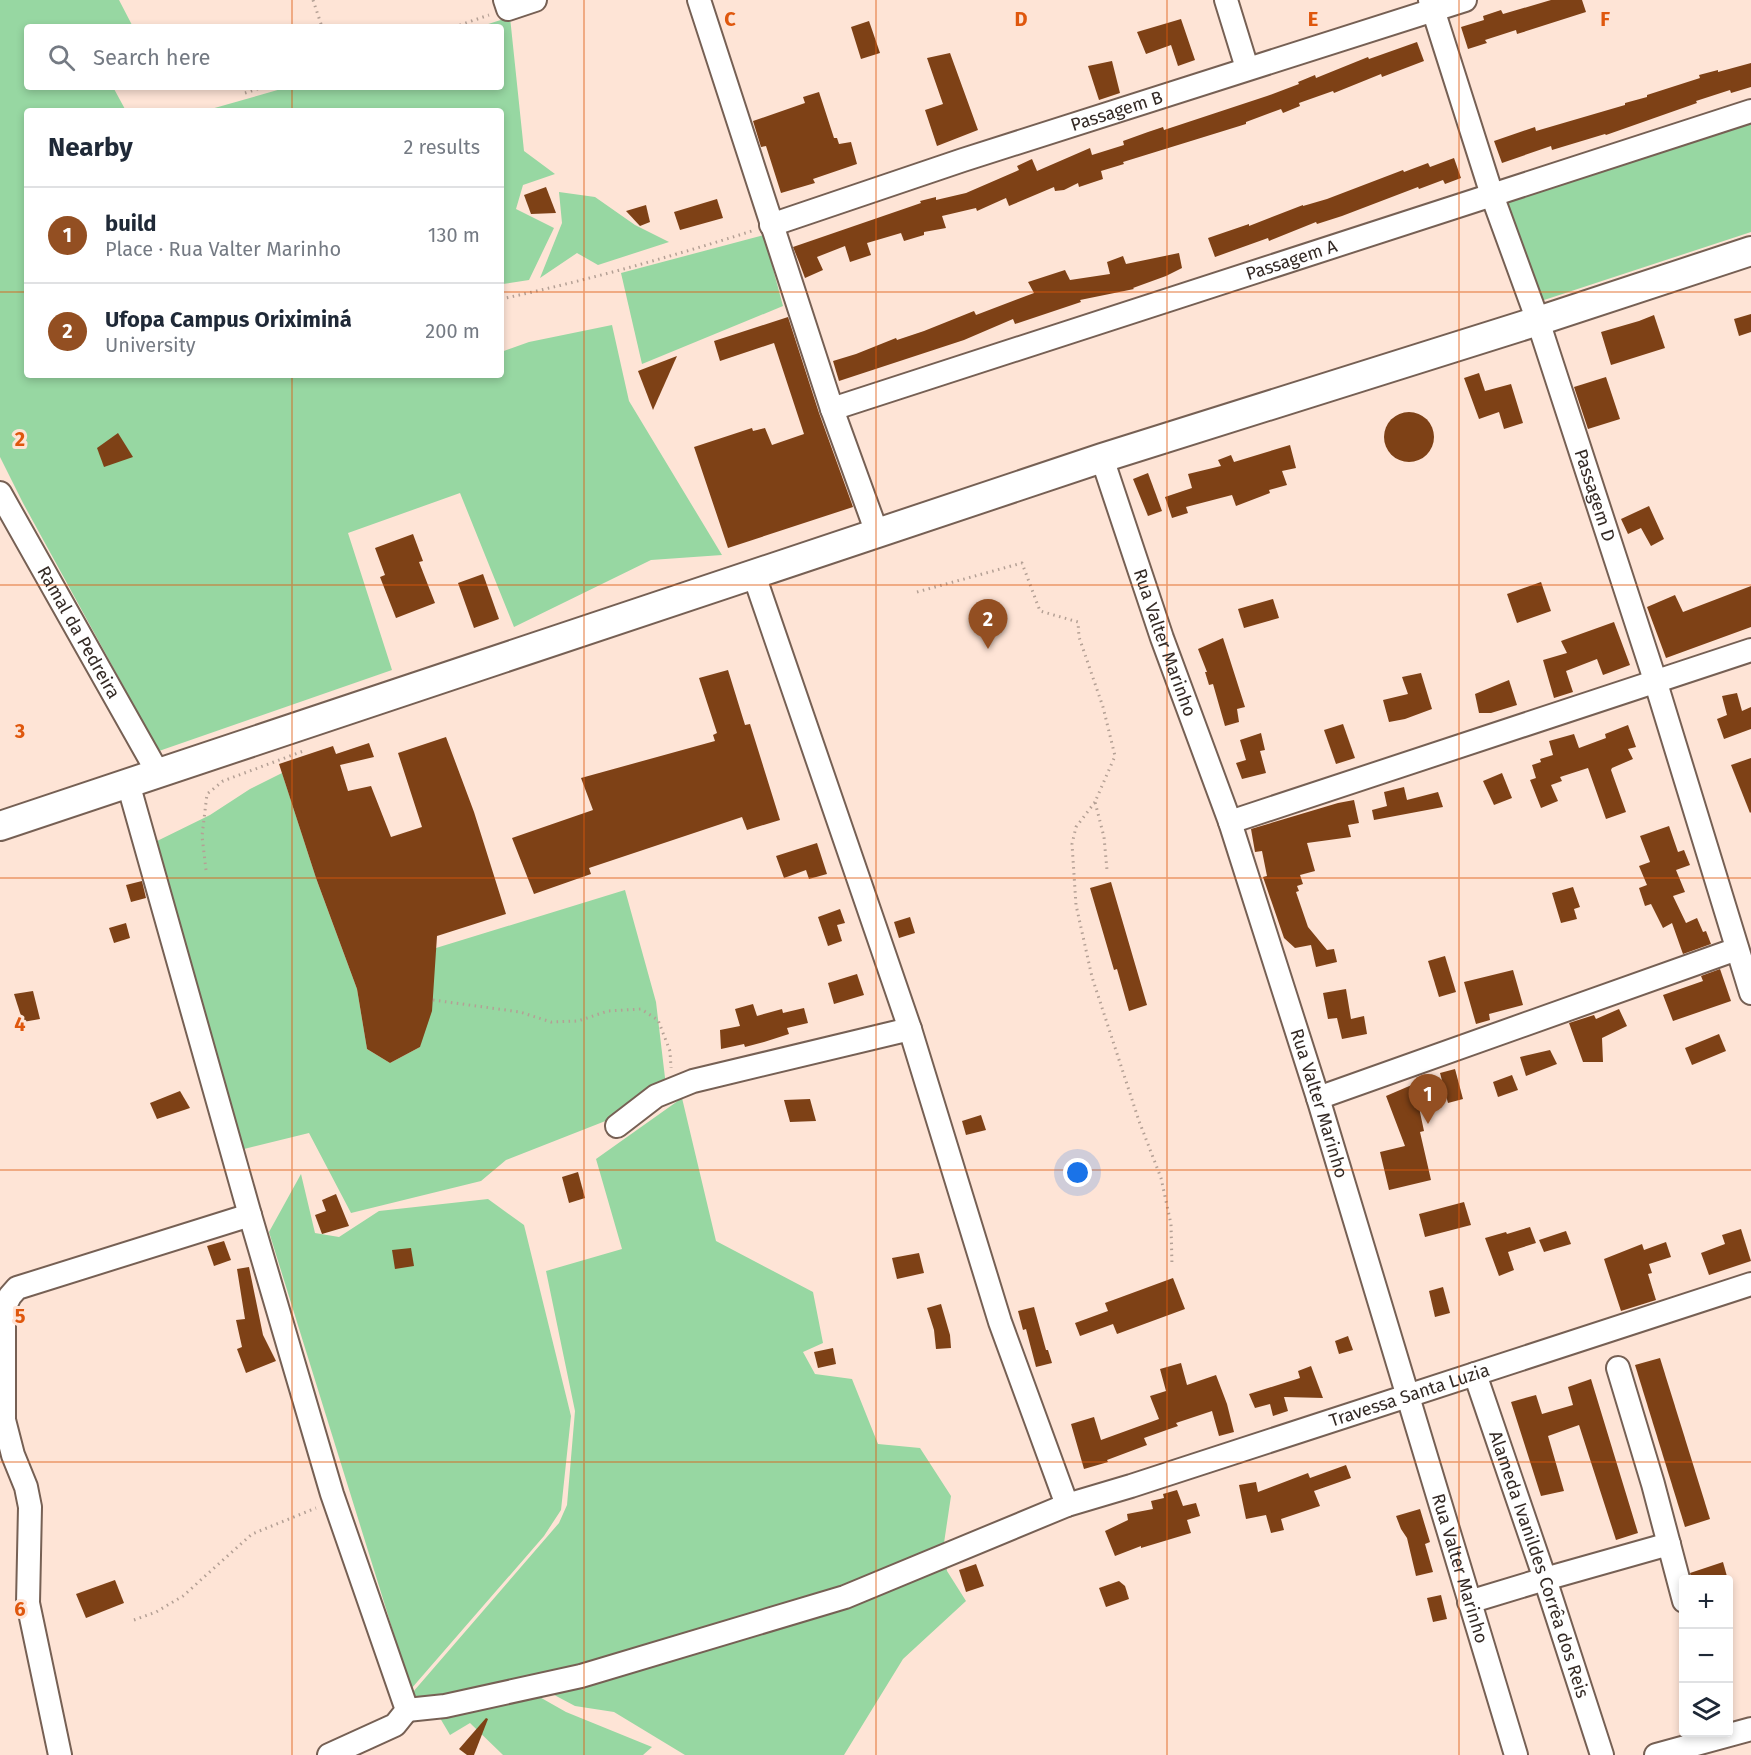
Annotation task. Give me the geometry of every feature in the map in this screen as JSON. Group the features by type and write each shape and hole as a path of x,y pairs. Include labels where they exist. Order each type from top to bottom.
{"main road":[{"path":"0,826 1102,458 1538,321 1751,251"}],"street":[{"path":"506,4 534,0"},
{"path":"699,0 832,409 877,533"},
{"path":"1227,0 1247,68"},
{"name":"Passagem B","path":"771,225 963,159 1247,68 1431,5 1465,0"},
{"name":"Passagem D","path":"1431,5 1492,195 1538,321 1655,680 1751,993"},
{"name":"Passagem A","path":"832,409 1751,111"},
{"name":"Rua Valter Marinho","path":"1102,458 1162,638 1230,822 1318,1098 1516,1755"},
{"name":"Ramal da Pedreira","path":"0,493 158,773"},
{"path":"754,575 910,1029 1000,1322 1067,1505"},
{"path":"1230,822 1751,650"},
{"path":"128,783 249,1215 334,1501 407,1710 395,1725 329,1755"},
{"path":"1318,1098 1737,949"},
{"path":"617,1126 656,1096 693,1081 910,1029"},
{"path":"60,1755 28,1603 30,1507 26,1487 13,1455 4,1420 3,1341 6,1302 17,1288 249,1215"},
{"name":"Travessa Santa Luzia","path":"407,1710 445,1706 581,1676 845,1597 1067,1505 1751,1284"},
{"path":"1618,1368 1653,1484 1679,1584"},
{"name":"Alameda Ivanildes Corrêa dos Reis","path":"1475,1374 1602,1755"},
{"path":"1470,1602 1669,1544"},
{"path":"1733,1732 1751,1729"},
{"path":"1656,1755 1712,1737"}],"path":[{"path":"313,0 321,24"},
{"path":"461,24 506,4"},
{"path":"246,93 255,90"},
{"path":"504,298 693,250 771,225"},
{"path":"917,592 1022,563 1040,611 1078,622 1079,637 1103,707 1115,756 1095,802 1076,827 1072,844 1076,905 1092,977 1139,1121 1161,1178 1171,1224 1172,1266"},
{"path":"206,870 202,836 207,794 223,781 311,748"},
{"path":"1095,802 1104,837 1107,870"},
{"path":"433,1000 520,1012 551,1022 578,1021 608,1011 641,1009 658,1020 670,1051 673,1088"},
{"path":"134,1620 156,1612 183,1596 252,1534 334,1501"}],"green space":[{"path":"0,0 119,0 131,24 24,24 24,90 115,90 124,108 24,108 24,378 504,378 504,351 529,342 612,325 629,401 722,555 651,560 514,627 460,493 348,533 392,670 159,751 0,457"},
{"path":"510,17 524,151 555,174 523,185 516,209 554,228 529,280 504,284 504,108 214,108 278,90 504,90 504,24 488,24"},
{"path":"1751,121 1751,232 1538,302 1503,200"},
{"path":"559,192 595,197 635,225 669,242 598,265 577,253 540,278 562,223"},
{"path":"764,235 783,306 642,364 621,273"},
{"path":"282,773 316,878 357,989 367,1049 390,1063 420,1047 436,948 625,890 656,1002 666,1086 608,1120 506,1160 481,1181 351,1213 309,1133 240,1150 153,843 210,815 250,789"},
{"path":"682,1098 716,1241 813,1292 823,1343 803,1352 815,1374 852,1379 878,1444 920,1448 951,1496 944,1543 947,1571 966,1601 903,1659 844,1755 685,1755 614,1712 575,1706 528,1681 415,1705 413,1692 559,1523 567,1505 575,1411 546,1271 622,1249 596,1159"},
{"path":"301,1174 315,1233 339,1237 379,1211 488,1199 524,1225 571,1416 561,1510 544,1536 411,1689 269,1232"},
{"path":"529,1691 566,1712 652,1747 643,1755 503,1755 470,1723 450,1735 440,1718"}],"building":[{"path":"1551,0 1582,0 1586,12 1517,34 1516,30 1485,40 1487,43 1468,49 1461,27 1484,20 1483,16 1501,10 1503,14"},
{"path":"1181,19 1195,60 1178,66 1171,45 1146,54 1137,32"},
{"path":"869,21 880,53 861,59 851,27"},
{"path":"1417,42 1424,61 1299,103 1300,106 1283,113 1281,109 1246,122 1246,124 1123,162 1124,164 1101,171 1103,179 1079,187 1078,183 1064,190 1055,191 1054,187 1009,206 1006,198 977,211 976,208 942,216 946,228 924,232 924,235 904,241 901,233 867,243 871,255 850,262 845,246 817,257 823,270 805,278 793,247 921,203 920,201 966,193 1019,170 1017,166 1032,159 1037,171 1090,148 1092,155 1124,145 1123,141 1148,132 1163,127 1164,130 1267,96 1299,84 1298,82 1315,75 1316,78 1368,57 1369,59"},
{"path":"950,53 978,130 937,146 925,110 943,104 927,58"},
{"path":"1112,61 1120,93 1099,100 1088,66"},
{"path":"1751,63 1751,87 1731,93 1730,90 1696,101 1697,103 1606,135 1552,150 1551,146 1502,163 1494,141 1535,127 1536,131 1625,105 1625,103 1647,97 1647,95 1700,78 1699,75"},
{"path":"819,92 834,138 837,138 839,144 851,142 857,164 813,179 815,183 781,193 766,146 761,147 753,121 805,103 803,97"},
{"path":"1454,158 1461,178 1445,184 1443,180 1419,189 1418,187 1342,216 1317,224 1316,222 1269,241 1268,238 1215,257 1208,238 1327,199 1403,170 1404,172 1428,163 1430,167"},
{"path":"546,187 556,213 531,214 524,195"},
{"path":"717,199 723,218 680,230 674,212"},
{"path":"646,205 650,222 640,226 626,211"},
{"path":"1179,253 1182,268 1134,289 1080,300 1081,302 1015,324 1013,319 964,340 839,381 833,361 896,338 897,340 924,331 974,311 976,315 1034,293 1028,282 1065,270 1070,280 1110,274 1107,262 1123,256 1126,264"},
{"path":"1751,314 1751,332 1739,336 1734,319"},
{"path":"1654,315 1665,348 1611,365 1601,332"},
{"path":"788,317 853,507 728,548 694,447 752,428 753,431 765,428 772,445 804,434 774,343 720,361 714,341"},
{"path":"677,356 653,410 638,371"},
{"path":"1479,373 1485,391 1511,384 1523,423 1504,429 1499,412 1479,419 1464,378"},
{"path":"1606,377 1620,419 1588,429 1574,387"},
{"path":"1404,412 1414,412 1427,419 1434,432 1434,442 1427,455 1414,462 1404,462 1395,458 1388,451 1384,442 1384,432 1388,423 1395,416"},
{"path":"118,433 133,457 104,467 97,448"},
{"path":"1290,445 1296,468 1282,471 1287,485 1269,490 1270,493 1236,506 1232,495 1186,507 1188,513 1172,518 1165,497 1192,488 1188,474 1221,466 1218,460 1231,455 1234,462"},
{"path":"1148,473 1162,511 1148,516 1133,479"},
{"path":"1649,506 1664,539 1651,546 1641,528 1628,534 1621,519"},
{"path":"413,534 423,561 419,562 435,603 396,618 380,577 385,575 375,548"},
{"path":"483,574 499,619 474,628 458,583"},
{"path":"1541,582 1551,611 1517,623 1507,594"},
{"path":"1751,586 1751,627 1666,658 1647,607 1675,595 1683,612"},
{"path":"1273,599 1279,618 1244,628 1238,609"},
{"path":"1614,622 1630,665 1603,675 1597,659 1566,671 1573,692 1554,698 1543,660 1567,653 1561,641"},
{"path":"1223,638 1245,707 1237,709 1239,722 1225,726 1213,684 1209,685 1205,672 1207,672 1198,649"},
{"path":"728,670 745,725 750,724 780,820 747,830 742,817 589,868 591,874 534,894 512,838 593,810 581,778 715,741 713,735 717,733 699,678"},
{"path":"1421,673 1432,709 1389,722 1383,700 1408,694 1402,677"},
{"path":"1509,680 1517,705 1491,713 1479,713 1475,694"},
{"path":"1737,693 1742,711 1751,707 1751,729 1724,739 1717,719 1727,715 1722,696"},
{"path":"1343,724 1355,758 1336,764 1324,730"},
{"path":"1628,725 1636,747 1628,749 1633,759 1611,770 1626,812 1606,819 1588,768 1560,777 1562,781 1551,785 1558,801 1541,808 1530,780 1536,778 1532,765 1541,762 1540,759 1553,755 1549,741 1574,734 1579,748 1606,738 1605,734"},
{"path":"1261,733 1265,750 1260,751 1266,773 1242,779 1236,763 1246,760 1240,740"},
{"path":"446,737 474,812 506,914 437,936 432,1011 420,1047 390,1063 367,1049 357,989 316,878 279,764 333,746 336,754 369,743 374,757 340,765 348,791 371,786 391,837 422,827 398,753"},
{"path":"1751,758 1751,812 1750,813 1731,765"},
{"path":"1502,773 1512,798 1494,805 1483,781"},
{"path":"1404,787 1407,800 1438,792 1443,807 1374,820 1372,810 1387,806 1384,792"},
{"path":"1354,800 1359,823 1348,825 1351,837 1307,843 1315,871 1300,875 1303,884 1297,886 1299,891 1296,892 1308,927 1327,950 1334,949 1337,962 1316,967 1311,945 1295,948 1284,938 1263,877 1267,876 1262,851 1255,852 1251,829"},
{"path":"1669,826 1678,852 1684,850 1690,865 1676,870 1685,892 1673,896 1686,923 1697,918 1711,944 1683,954 1672,923 1663,928 1651,904 1645,906 1639,888 1647,885 1639,866 1650,862 1640,836"},
{"path":"817,843 827,874 809,879 806,870 784,878 776,856"},
{"path":"142,881 146,898 131,902 126,885"},
{"path":"1111,882 1147,1005 1129,1011 1117,969 1114,970 1090,888"},
{"path":"1573,887 1580,907 1574,909 1577,919 1561,923 1552,893"},
{"path":"840,909 845,923 837,925 842,941 828,946 818,917"},
{"path":"910,917 915,933 899,938 894,922"},
{"path":"126,923 130,938 114,943 109,928"},
{"path":"1445,956 1456,992 1439,997 1428,961"},
{"path":"1720,969 1731,1001 1673,1021 1663,995 1703,981 1701,976"},
{"path":"1513,970 1523,1005 1489,1014 1490,1020 1476,1024 1464,982"},
{"path":"857,974 864,995 834,1004 828,983"},
{"path":"1346,989 1351,1019 1364,1016 1367,1034 1342,1039 1337,1018 1328,1019 1323,993"},
{"path":"33,991 40,1019 23,1022 14,994"},
{"path":"753,1004 757,1016 782,1009 783,1013 804,1008 808,1023 787,1028 789,1034 764,1042 745,1047 744,1044 721,1049 720,1030 740,1026 735,1009"},
{"path":"1619,1009 1627,1026 1602,1038 1603,1062 1583,1062 1569,1023 1594,1015 1596,1019"},
{"path":"1719,1034 1726,1051 1692,1065 1685,1048"},
{"path":"1550,1050 1557,1064 1526,1076 1520,1057"},
{"path":"1455,1069 1463,1099 1448,1103 1440,1073"},
{"path":"1512,1075 1518,1090 1498,1097 1493,1082"},
{"path":"1414,1084 1424,1131 1420,1132 1431,1180 1389,1190 1380,1152 1405,1146 1386,1096"},
{"path":"180,1091 190,1108 157,1119 150,1103"},
{"path":"810,1099 816,1121 790,1122 784,1100"},
{"path":"981,1115 986,1130 966,1135 962,1121"},
{"path":"578,1172 585,1198 569,1203 562,1177"},
{"path":"336,1194 349,1226 322,1234 315,1215 326,1211 322,1200"},
{"path":"1464,1202 1471,1225 1425,1237 1419,1214"},
{"path":"1530,1227 1536,1243 1508,1252 1514,1270 1499,1276 1485,1238"},
{"path":"1741,1229 1751,1261 1709,1275 1701,1253 1725,1244 1722,1235"},
{"path":"1566,1231 1571,1244 1544,1252 1539,1240"},
{"path":"224,1241 231,1260 214,1266 207,1246"},
{"path":"1666,1242 1671,1257 1649,1264 1652,1273 1648,1274 1656,1300 1621,1311 1604,1259 1642,1244 1644,1250"},
{"path":"411,1248 414,1266 395,1269 392,1250"},
{"path":"919,1253 924,1273 897,1279 892,1258"},
{"path":"249,1267 263,1335 276,1361 246,1373 237,1349 242,1347 236,1320 245,1319 237,1269"},
{"path":"1173,1278 1185,1309 1117,1334 1113,1324 1080,1336 1075,1323 1108,1311 1105,1303"},
{"path":"1443,1287 1450,1313 1435,1317 1429,1291"},
{"path":"941,1304 950,1335 951,1348 936,1349 934,1330 927,1308"},
{"path":"1034,1307 1052,1363 1036,1367 1026,1329 1023,1330 1018,1311"},
{"path":"1348,1336 1353,1350 1339,1354 1335,1341"},
{"path":"833,1348 836,1364 818,1368 814,1352"},
{"path":"1660,1358 1710,1519 1685,1527 1635,1365"},
{"path":"1181,1363 1187,1385 1216,1375 1234,1432 1219,1436 1212,1411 1176,1423 1178,1426 1144,1438 1147,1445 1107,1460 1108,1462 1084,1469 1071,1424 1094,1417 1101,1440 1159,1419 1150,1396 1166,1391 1160,1369"},
{"path":"1311,1366 1323,1398 1284,1397 1288,1411 1273,1416 1270,1404 1255,1408 1249,1394 1300,1378 1298,1371"},
{"path":"1591,1379 1638,1533 1616,1540 1579,1425 1548,1436 1564,1491 1541,1496 1511,1402 1536,1395 1542,1414 1573,1405 1568,1387"},
{"path":"1346,1465 1351,1478 1314,1491 1320,1506 1281,1519 1284,1530 1271,1533 1266,1515 1246,1519 1239,1485 1256,1482 1258,1492 1308,1473 1310,1478"},
{"path":"1177,1490 1183,1506 1196,1503 1200,1516 1187,1520 1191,1533 1141,1548 1141,1546 1115,1556 1105,1531 1128,1520 1127,1514 1153,1509 1151,1501 1164,1498 1163,1494"},
{"path":"1420,1509 1430,1542 1425,1544 1433,1572 1416,1576 1407,1538 1396,1516"},
{"path":"1723,1562 1727,1575 1691,1575 1690,1573"},
{"path":"976,1564 984,1586 966,1592 959,1570"},
{"path":"115,1580 124,1603 86,1618 76,1594"},
{"path":"1119,1581 1125,1586 1129,1599 1106,1607 1099,1588"},
{"path":"1441,1595 1447,1619 1433,1622 1427,1598"},
{"path":"486,1718 488,1719 474,1755 467,1755 459,1749"}],"place":[{"name":"Ufopa Campus Oriximiná","path":"988,649"},
{"name":"build","path":"1428,1124"}]}
